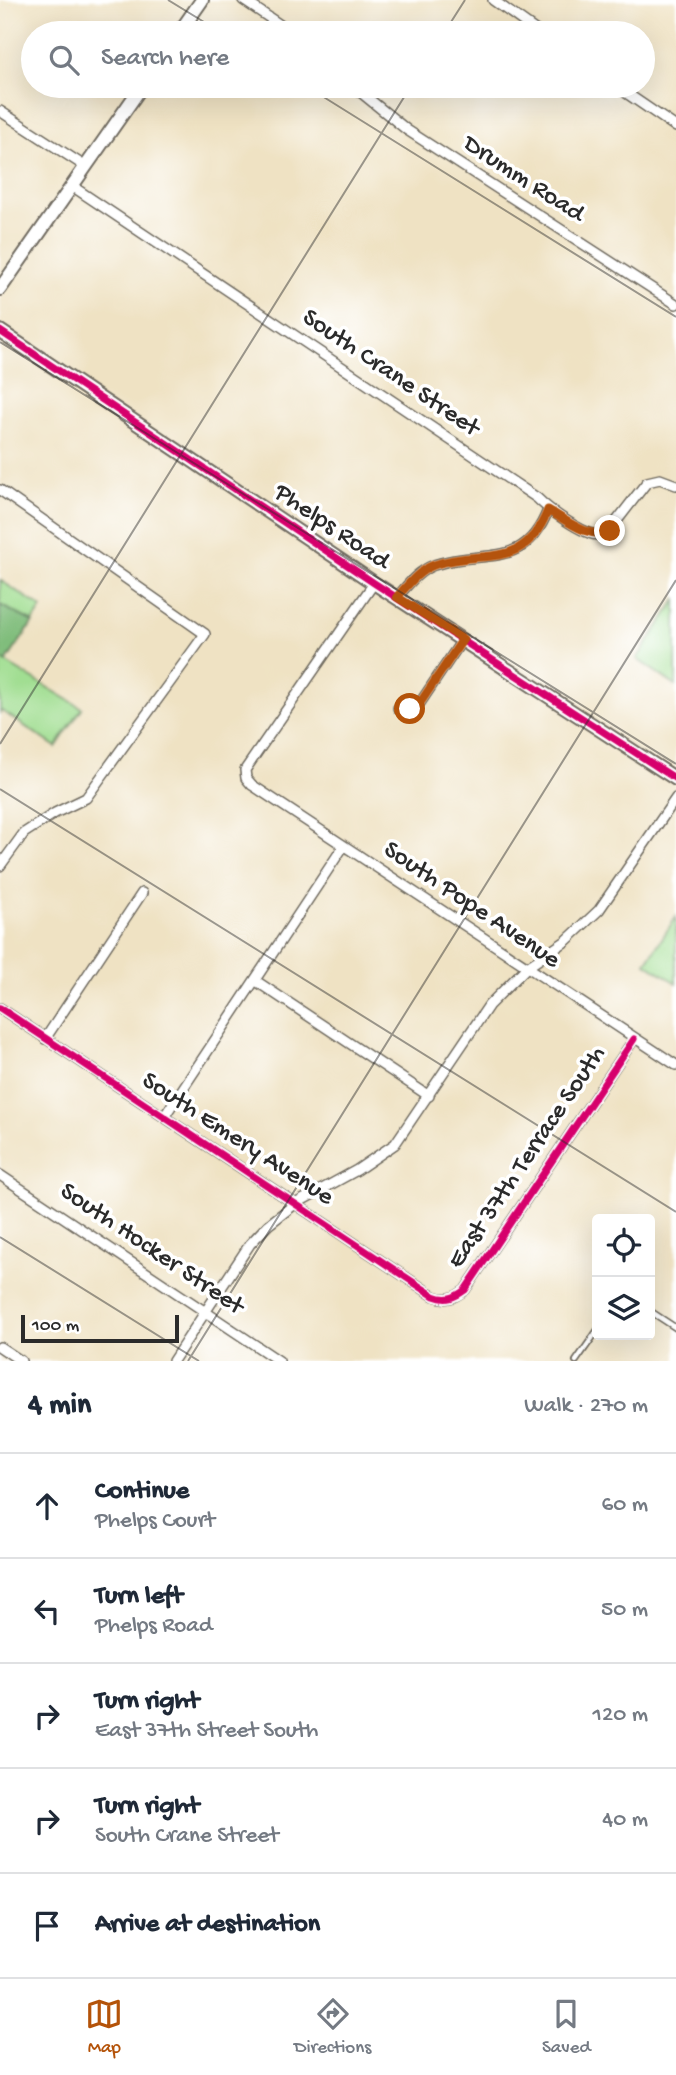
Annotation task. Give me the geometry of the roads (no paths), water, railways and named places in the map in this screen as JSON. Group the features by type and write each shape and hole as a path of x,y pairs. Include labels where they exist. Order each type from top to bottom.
{"street":[{"path":"187,21 202,0"},
{"path":"243,0 274,21"},
{"path":"493,0 522,21"},
{"path":"0,289 134,98"},
{"name":"Drumm Road","path":"368,98 407,130 676,304"},
{"path":"634,98 676,127"},
{"path":"0,111 86,167"},
{"name":"South Crane Street","path":"72,186 537,498 548,510 589,533 600,535 610,531 647,482 660,479 676,485"},
{"name":"Phelps Road","path":"0,331 374,583 676,779"},
{"path":"0,490 205,634 86,798 55,813 24,833 0,866"},
{"path":"397,597 413,578 432,566 506,554 524,545 541,529 548,510"},
{"name":"South Pope Avenue","path":"374,583 245,770 246,778 252,785 343,847 676,1065"},
{"path":"398,708 410,709 420,703 463,639"},
{"path":"173,1361 250,1244 268,1225 295,1204 357,1170 395,1144 489,1005 526,968 566,941 598,910 676,798"},
{"path":"164,1117 343,847"},
{"path":"45,1039 142,893"},
{"path":"256,981 429,1096"},
{"name":"South Emery Avenue","path":"0,1008 434,1296 442,1299 454,1298"},
{"name":"East 37th Terrace South","path":"454,1298 465,1290 634,1039"},
{"name":"South Hocker Street","path":"0,1175 279,1361"},
{"path":"0,1347 21,1361"}],"lane":[{"path":"655,1314 676,1328"},
{"path":"576,1361 592,1338"}]}
